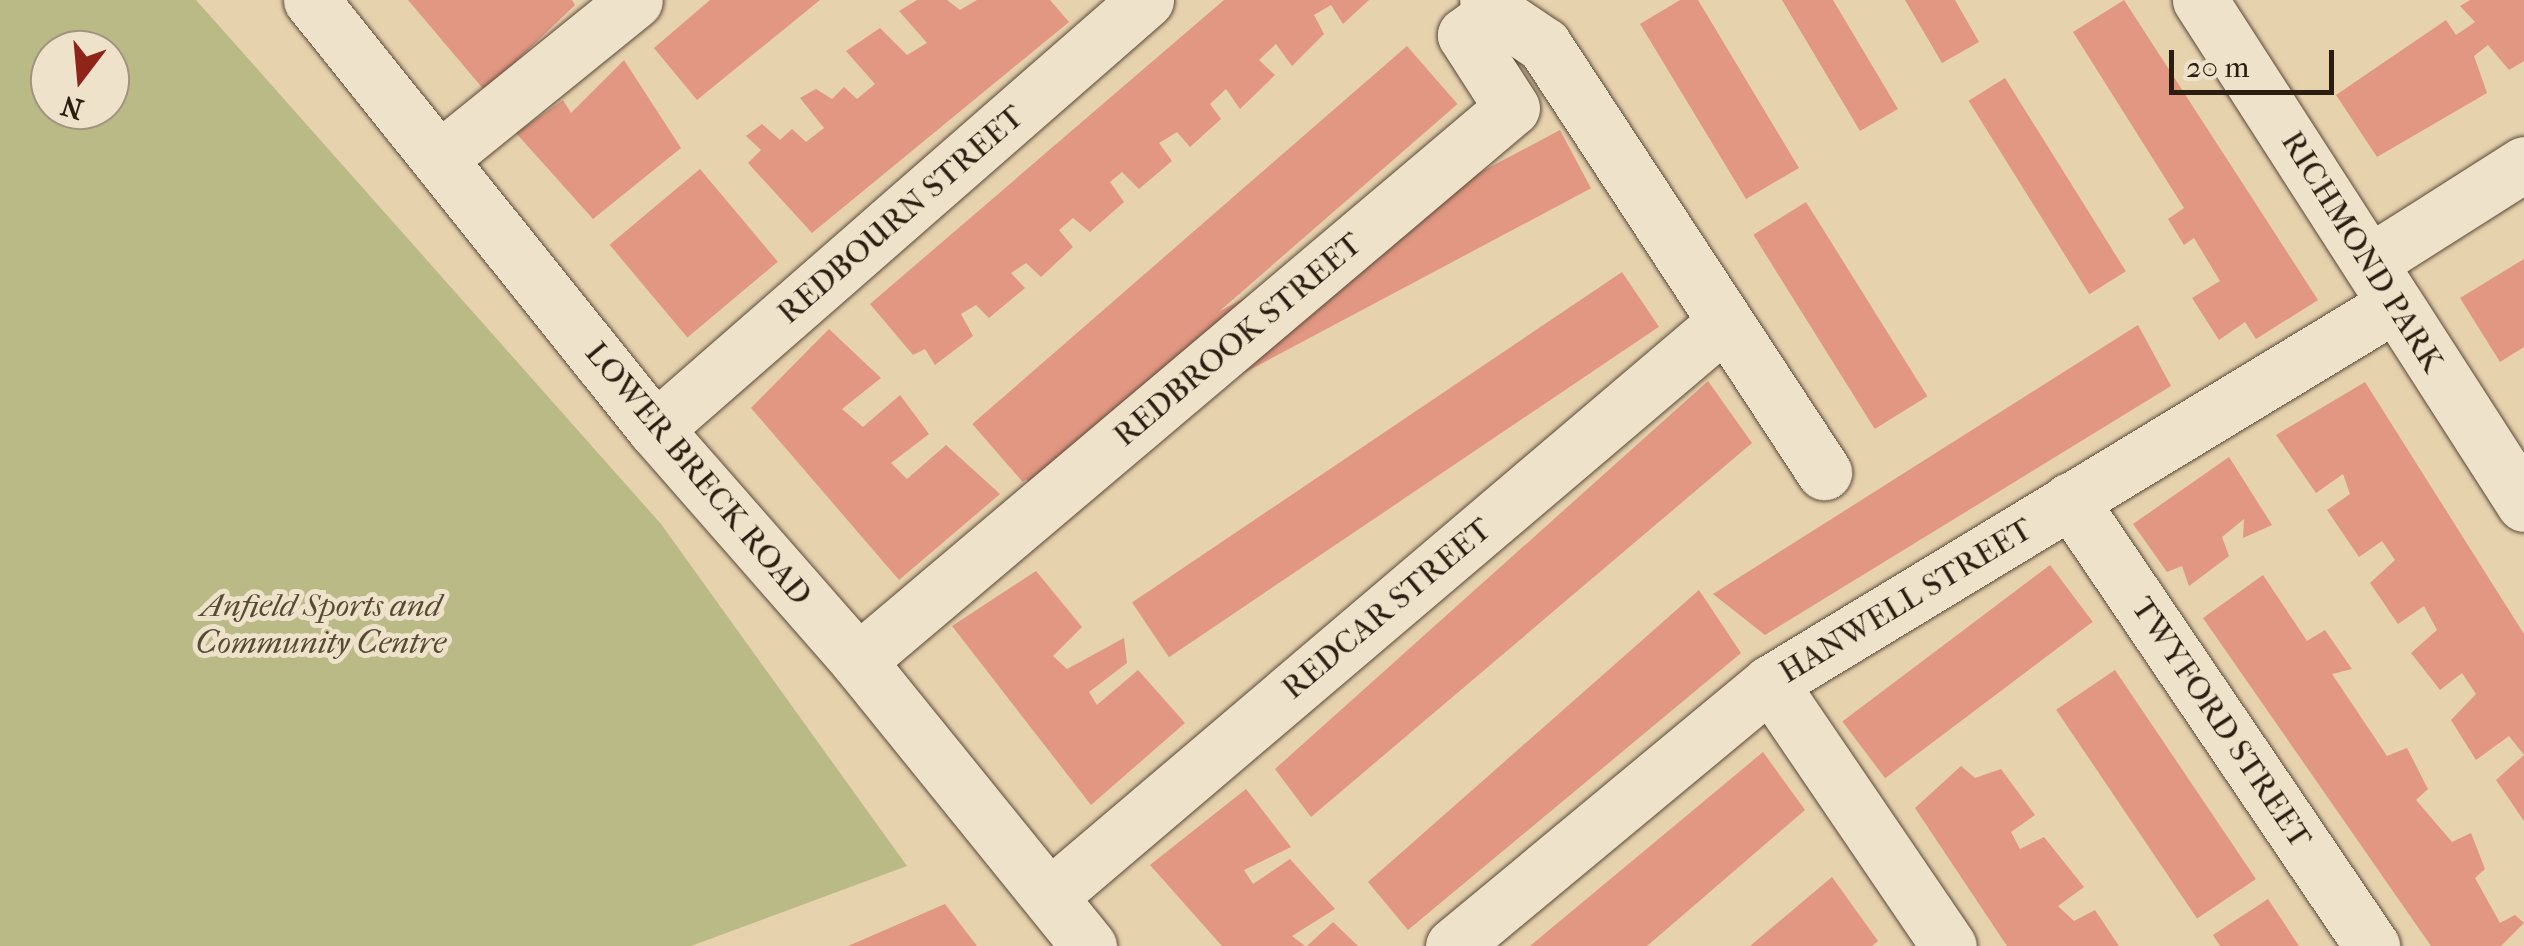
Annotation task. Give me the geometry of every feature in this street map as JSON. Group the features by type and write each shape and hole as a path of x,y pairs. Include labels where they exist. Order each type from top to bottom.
{"street":[{"name":"LOWER BRECK ROAD","path":"311,0 655,429 858,661 1089,946"},
{"path":"439,159 634,0"},
{"name":"REDBOURN STREET","path":"655,429 1146,0"},
{"name":"RICHMOND PARK","path":"2200,0 2524,504"},
{"path":"1491,6 1544,45 1824,472"},
{"name":"REDBROOK STREET","path":"858,661 1512,108 1466,35 1491,6"},
{"name":"HANWELL STREET","path":"1453,946 1770,684 2070,500 2384,283 2524,164"},
{"name":"REDCAR STREET","path":"1051,895 1724,323"},
{"name":"TWYFORD STREET","path":"2070,500 2372,946"},
{"path":"1770,684 1943,944"}],"green space":[{"name":"Anfield Sports and Community Centre","path":"0,0 196,0 661,524 907,866 691,946 0,946"}],"building":[{"path":"408,0 572,0 575,5 485,91"},
{"path":"710,0 820,0 697,100 654,48"},
{"path":"917,0 947,0 960,10 977,0 1050,0 1069,22 812,233 748,163 761,150 746,136 762,124 780,140 792,129 806,142 824,128 800,98 816,89 832,99 844,87 857,99 875,84 846,51 880,28 907,55 927,43 899,11"},
{"path":"1224,0 1369,0 1343,24 1331,5 1314,15 1324,34 1292,66 1276,44 1259,60 1275,75 1240,109 1226,89 1210,104 1221,119 1190,147 1177,132 1159,143 1172,161 1139,189 1122,172 1110,182 1124,202 1090,232 1073,218 1059,230 1073,247 1041,277 1026,263 1011,273 1025,288 989,318 976,305 961,314 973,336 935,365 925,349 913,355 870,304"},
{"path":"1680,0 1698,0 1799,168 1746,199 1640,24"},
{"path":"1782,0 1833,0 1898,109 1860,131"},
{"path":"1905,0 1955,0 1979,42 1942,63"},
{"path":"2124,0 2318,300 2256,339 2245,322 2219,340 2192,298 2220,281 2194,238 2184,245 2168,219 2184,208 2073,32"},
{"path":"2470,0 2524,0 2524,61 2509,70 2488,45 2474,56 2487,93 2377,157 2336,95 2446,20 2456,35 2475,22 2460,6"},
{"path":"1407,46 1458,104 1023,482 972,424"},
{"path":"624,60 681,148 593,219 516,133 563,100 571,113"},
{"path":"2005,78 2126,271 2089,294 1969,101"},
{"path":"1560,130 1591,188 1030,486 999,428"},
{"path":"700,169 778,262 687,338 610,245"},
{"path":"1806,202 1927,396 1875,429 1753,235"},
{"path":"2524,259 2524,347 2500,362 2460,298"},
{"path":"1622,272 1659,327 1169,657 1132,602"},
{"path":"2138,325 2171,386 1765,635 1713,594"},
{"path":"829,329 881,378 842,409 863,427 900,395 929,434 891,463 907,479 946,445 1000,494 899,580 751,408"},
{"path":"1708,381 1752,443 1311,817 1275,769"},
{"path":"2365,382 2524,634 2524,755 2509,736 2476,760 2451,720 2476,694 2462,673 2440,690 2411,653 2437,630 2424,606 2398,624 2370,583 2395,560 2382,541 2359,557 2327,510 2350,494 2343,474 2316,493 2276,435"},
{"path":"2229,457 2272,525 2243,538 2244,519 2222,537 2229,556 2189,586 2182,566 2167,572 2133,524"},
{"path":"2050,565 2093,622 1885,778 1842,721"},
{"path":"1036,571 1082,627 1053,656 1067,669 1124,638 1127,663 1089,692 1097,705 1138,670 1185,723 1091,805 952,626"},
{"path":"2263,575 2307,641 2325,630 2352,669 2332,674 2387,756 2407,748 2428,789 2416,800 2452,842 2471,833 2485,869 2475,878 2500,923 2515,915 2524,923 2501,946 2431,946 2203,618"},
{"path":"1699,590 1741,653 1408,930 1368,882"},
{"path":"2115,670 2256,879 2197,919 2056,710"},
{"path":"1763,752 1805,810 1647,946 1530,946"},
{"path":"2524,755 2524,821 2496,780"},
{"path":"1961,766 1975,778 2001,769 2035,815 2011,832 2020,849 2044,837 2084,887 2058,906 2074,921 2095,910 2119,946 2007,946 1915,808"},
{"path":"1246,789 1291,847 1244,870 1253,884 1290,859 1335,909 1292,936 1305,946 1222,946 1150,865"},
{"path":"1832,877 1878,941 1872,946 1750,946"},
{"path":"2268,899 2299,946 2220,946 2213,935"},
{"path":"945,904 977,946 848,946"},
{"path":"1333,922 1358,946 1307,946"}]}
